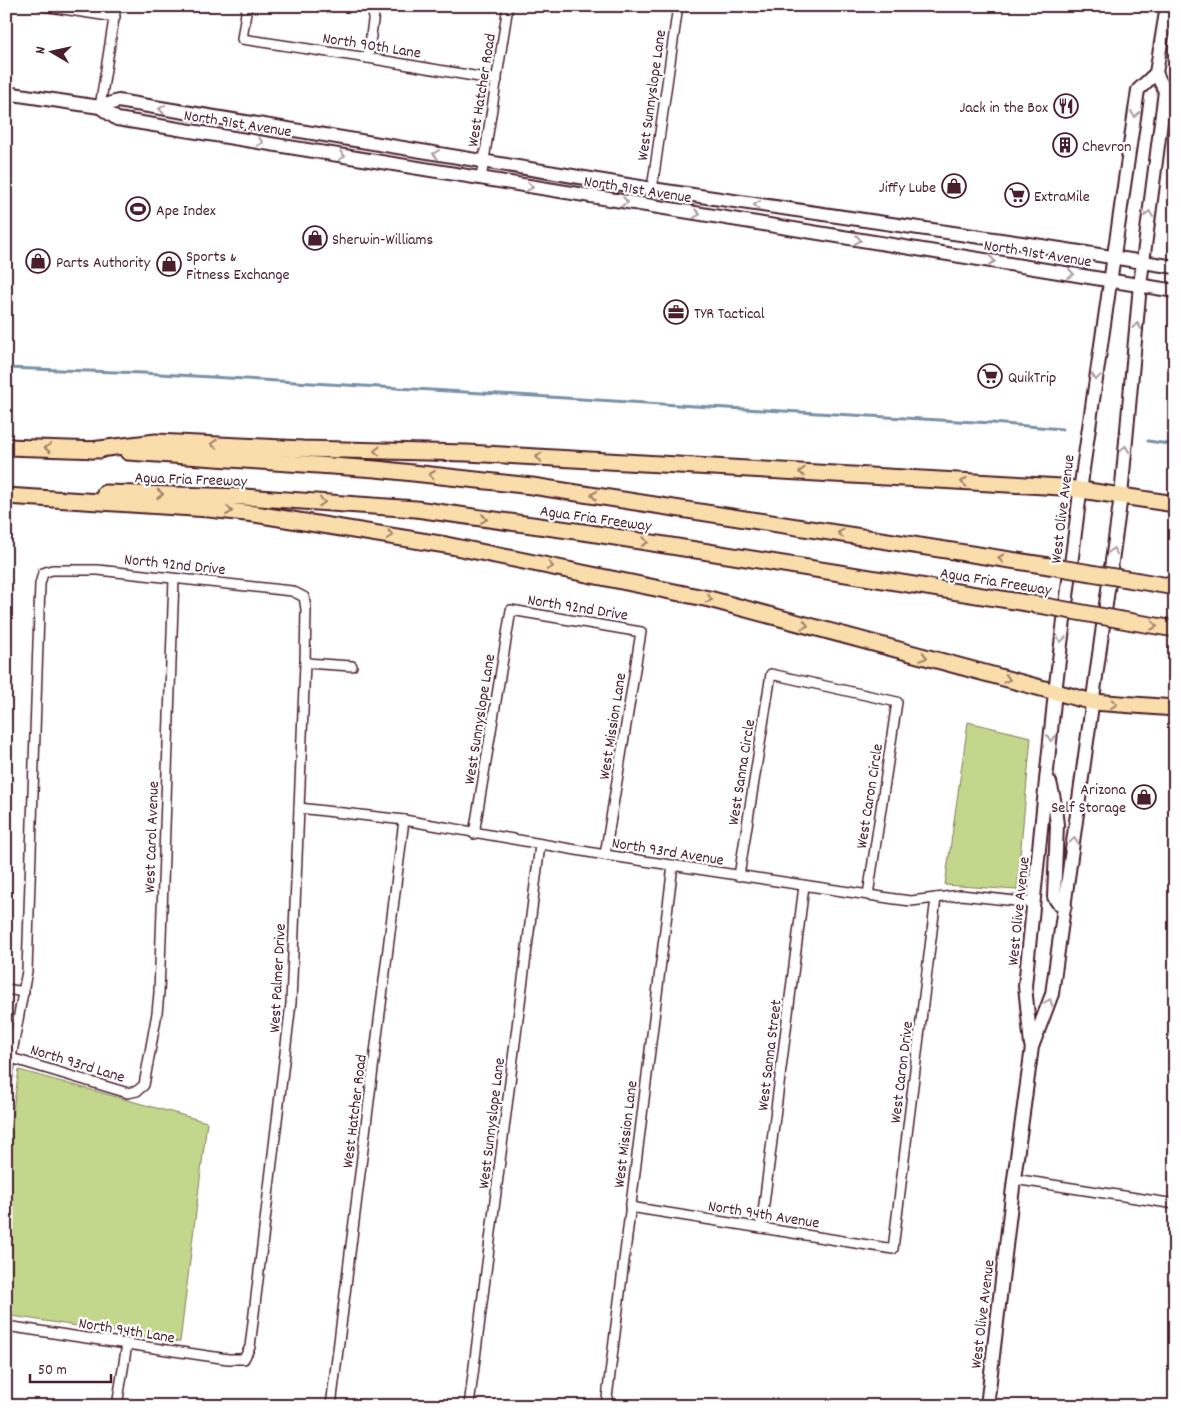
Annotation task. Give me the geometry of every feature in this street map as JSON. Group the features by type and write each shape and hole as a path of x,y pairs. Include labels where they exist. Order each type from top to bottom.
{"highway":[{"path":"91,450 156,442 303,449 467,453 1051,486 1175,504"},
{"name":"Agua Fria Freeway","path":"6,447 91,450 366,468 532,486 1175,587"},
{"name":"Agua Fria Freeway","path":"6,490 244,497 416,509 590,533 1039,605 1175,629"},
{"path":"6,496 209,509 255,514 446,544 700,597 1093,702 1175,708"}],"main road":[{"name":"West Olive Avenue","path":"987,1406 1032,1047 1052,994 1120,496 1140,285 1165,91 1156,73 1166,6"},
{"name":"West Olive Avenue","path":"1032,1047 1025,986 1055,692 1080,490 1138,90 1156,73"},
{"name":"North 91st Avenue","path":"6,92 100,107 118,102 652,189 1114,257 1175,268"},
{"name":"North 91st Avenue","path":"100,107 117,119 1175,291"},
{"path":"294,148 296,131"},
{"path":"649,206 652,189"},
{"path":"802,230 805,212"},
{"path":"937,253 941,232"},
{"path":"1048,772 1057,825 1054,897 1058,903 1065,906"}],"street":[{"path":"44,6 115,17"},
{"path":"100,107 116,6"},
{"name":"North 90th Lane","path":"247,6 242,39 498,80"},
{"path":"368,58 375,6"},
{"name":"West Hatcher Road","path":"482,179 508,6"},
{"name":"West Sunnyslope Lane","path":"652,189 678,6"},
{"name":"North 92nd Drive","path":"24,992 28,949 40,584 43,573 52,570 98,570 292,591 304,596"},
{"name":"West Carol Avenue","path":"138,1091 144,1086 159,993 174,579"},
{"name":"West Palmer Drive","path":"244,1359 250,1347 290,1017 305,663 306,609 304,596"},
{"name":"West Sunnyslope Lane","path":"474,834 511,610"},
{"name":"North 92nd Drive","path":"511,610 641,632"},
{"name":"West Mission Lane","path":"605,856 641,632"},
{"path":"305,663 352,666"},
{"name":"West Caron Circle","path":"771,674 897,702 868,895"},
{"name":"West Sanna Circle","path":"739,876 771,674"},
{"name":"North 93rd Avenue","path":"299,808 404,820 605,856 911,901 961,895 1034,903"},
{"name":"West Hatcher Road","path":"331,1406 404,820"},
{"name":"West Sunnyslope Lane","path":"469,1406 540,845"},
{"name":"West Mission Lane","path":"606,1406 673,865"},
{"name":"West Sanna Street","path":"761,1228 804,886"},
{"name":"West Caron Drive","path":"893,1249 936,898"},
{"path":"6,988 24,992 6,1085"},
{"name":"North 93rd Lane","path":"11,1058 128,1093 138,1091"},
{"path":"1014,1179 1175,1204"},
{"name":"North 94th Avenue","path":"630,1207 893,1249"},
{"name":"North 94th Lane","path":"6,1326 228,1360 244,1359"},
{"path":"117,1406 127,1344"}],"green space":[{"path":"968,722 1031,737 1017,890 945,885"},
{"path":"19,1070 207,1122 180,1342 6,1315 6,1155"}],"waterway":[{"path":"6,368 143,373 992,423 1062,429"},
{"path":"1148,441 1175,445"}],"place":[{"name":"Jack in the Box","path":"1066,106"},
{"name":"Chevron","path":"1065,145"},
{"name":"Jiffy Lube","path":"954,186"},
{"name":"ExtraMile","path":"1017,195"},
{"name":"Ape Index","path":"138,209"},
{"name":"Sherwin-Williams","path":"315,238"},
{"name":"Parts Authority","path":"38,261"},
{"name":"Sports & Fitness Exchange","path":"169,264"},
{"name":"TYR Tactical","path":"676,312"},
{"name":"QuikTrip","path":"990,376"},
{"name":"Arizona Self Storage","path":"1144,797"}]}
